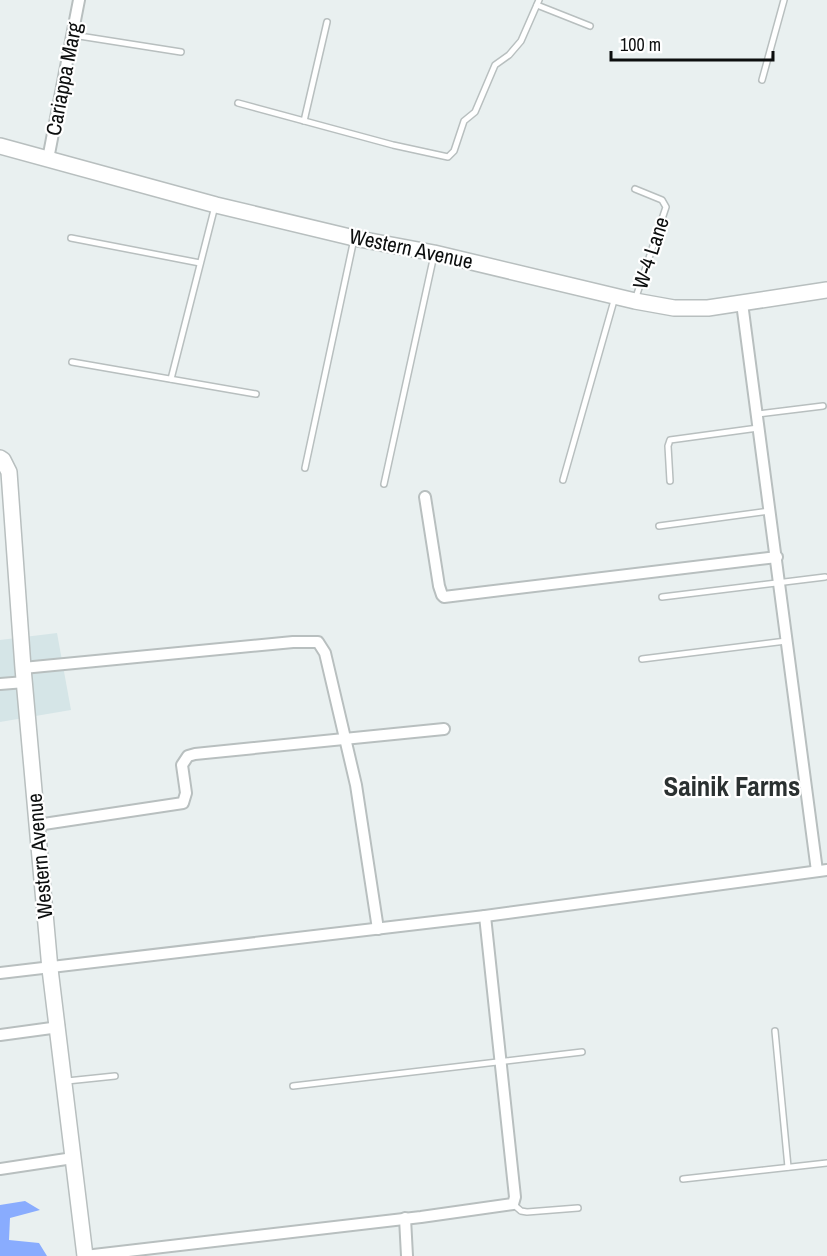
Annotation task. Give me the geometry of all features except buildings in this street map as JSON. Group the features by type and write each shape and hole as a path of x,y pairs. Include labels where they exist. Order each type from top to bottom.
{"street":[{"name":"Cariappa Marg","path":"48,159 79,0"},
{"name":"Western Avenue","path":"0,146 216,205 354,238 434,253 635,301 708,308 827,290"},
{"path":"0,974 485,916 822,870 742,303"},
{"name":"Western Avenue","path":"0,458 9,472 50,969 59,1027 85,1256"},
{"path":"425,497 439,586 444,597 777,557"},
{"path":"0,684 24,675 293,642 318,642 325,653 347,739 361,810 378,929"},
{"path":"37,825 183,803 186,793 182,765 188,756 195,754 444,729"},
{"path":"85,1256 513,1204 515,1197 485,916"},
{"path":"0,1035 59,1027"},
{"path":"0,1168 73,1158"},
{"path":"405,1218 406,1256"}],"lane":[{"path":"762,80 784,0"},
{"path":"237,103 442,157 452,155 463,123 475,112 492,70 521,41 538,2 590,26"},
{"path":"304,121 327,22"},
{"path":"74,35 181,52"},
{"name":"W-4 Lane","path":"635,189 662,200 666,207 635,301"},
{"path":"171,379 216,205"},
{"path":"71,238 200,263"},
{"path":"305,468 354,238"},
{"path":"384,484 434,253"},
{"path":"564,480 616,296"},
{"path":"72,362 256,394"},
{"path":"758,414 823,406"},
{"path":"670,481 668,446 670,440 760,428"},
{"path":"659,526 771,511"},
{"path":"662,597 825,577"},
{"path":"642,659 788,641"},
{"path":"775,1030 788,1167"},
{"path":"293,1086 582,1052"},
{"path":"65,1081 115,1077"},
{"path":"683,1179 827,1163"},
{"path":"513,1204 521,1211 527,1212 578,1208"}],"shaded area":[{"path":"57,633 71,710 0,722 0,640"}],"water":[{"path":"25,1201 40,1210 10,1218 9,1240 39,1243 47,1256 0,1256 0,1205"}],"district":[{"name":"Sainik Farms","path":"732,787"}]}
